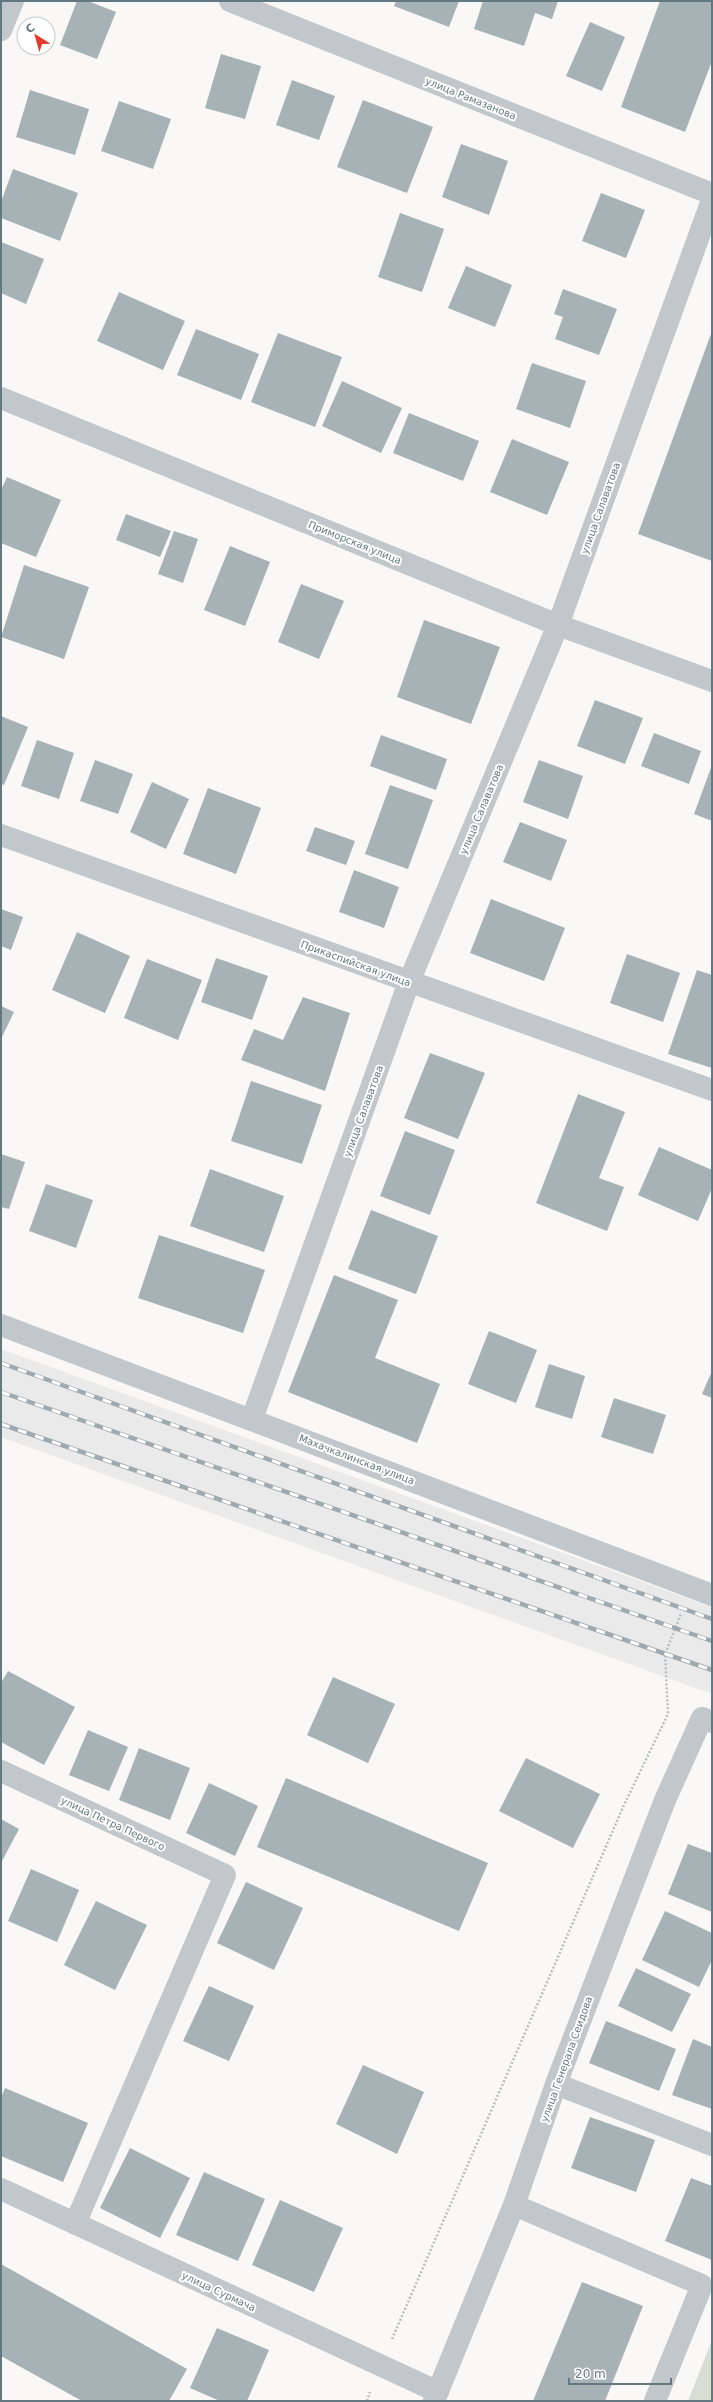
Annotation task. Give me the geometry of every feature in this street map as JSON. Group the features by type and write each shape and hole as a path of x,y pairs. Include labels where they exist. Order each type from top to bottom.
{"street":[{"path":"1,30 13,1"},
{"name":"улица Рамазанова","path":"230,1 712,194"},
{"name":"улица Салаватова","path":"252,1419 409,982 558,625 712,200"},
{"name":"Приморская улица","path":"1,398 558,625 712,681"},
{"name":"Прикаспийская улица","path":"1,835 712,1090"},
{"name":"Махачкалинская улица","path":"1,1325 252,1419 712,1595"},
{"name":"улица Генерала Сеидова","path":"436,2396 514,2205 556,2084 665,1800 707,1720"},
{"name":"улица Петра Первого","path":"1,1771 225,1875 74,2224"},
{"path":"556,2084 712,2145"},
{"name":"улица Сурмача","path":"1,2189 380,2365 436,2396"},
{"path":"514,2205 707,2287 655,2401"}],"path":[{"path":"367,2401 380,2365 624,1805 668,1714 665,1654 683,1608"}],"shaded area":[{"path":"1,1349 712,1607 712,1694 1,1437"},
{"path":"712,2340 712,2401 688,2401"}],"building":[{"path":"77,1 88,1 116,12 97,59 60,45"},
{"path":"396,1 459,1 449,27 394,6"},
{"path":"483,1 558,1 552,19 535,13 524,46 474,29"},
{"path":"660,1 712,1 712,61 685,132 621,107"},
{"path":"590,22 625,37 602,91 566,76"},
{"path":"221,54 261,66 245,119 205,108"},
{"path":"292,80 335,96 319,140 276,125"},
{"path":"30,90 89,109 75,155 16,137"},
{"path":"363,100 433,127 407,193 337,167"},
{"path":"119,101 171,119 153,169 101,151"},
{"path":"461,144 508,161 489,215 442,197"},
{"path":"13,169 78,193 60,241 1,218 1,202"},
{"path":"601,193 645,210 626,258 582,241"},
{"path":"400,213 444,229 422,292 378,277"},
{"path":"1,242 44,259 26,304 1,293"},
{"path":"466,266 512,285 495,327 448,308"},
{"path":"563,289 617,309 599,355 555,339 563,317 554,314"},
{"path":"119,292 185,321 163,370 97,341"},
{"path":"196,329 259,354 241,400 177,375"},
{"path":"712,331 712,561 638,534"},
{"path":"278,333 342,357 315,427 251,402"},
{"path":"532,363 586,381 570,428 516,409"},
{"path":"342,381 402,408 381,453 322,426"},
{"path":"409,413 479,441 463,481 393,453"},
{"path":"512,439 569,462 547,515 490,492"},
{"path":"7,477 61,500 36,557 1,543 1,490"},
{"path":"126,514 171,531 160,557 116,540"},
{"path":"174,531 198,539 183,583 158,574"},
{"path":"230,546 270,562 245,626 204,610"},
{"path":"24,565 89,587 64,659 1,637"},
{"path":"301,584 344,601 319,659 278,642"},
{"path":"424,620 500,647 471,724 397,697"},
{"path":"595,700 643,718 625,764 577,746"},
{"path":"1,716 28,727 4,785 1,784"},
{"path":"654,733 701,751 689,784 641,766"},
{"path":"381,735 447,759 436,790 370,766"},
{"path":"37,740 74,753 59,799 21,786"},
{"path":"95,760 133,774 118,814 80,801"},
{"path":"539,760 583,776 568,819 523,802"},
{"path":"712,765 712,821 694,814"},
{"path":"152,782 189,799 166,849 130,832"},
{"path":"390,785 433,800 408,869 365,854"},
{"path":"208,788 261,808 236,874 183,854"},
{"path":"520,822 567,840 551,881 503,862"},
{"path":"315,827 355,841 346,865 306,851"},
{"path":"354,870 399,887 384,928 339,912"},
{"path":"491,899 565,928 544,981 470,953"},
{"path":"1,909 23,917 11,950 1,946"},
{"path":"77,932 130,956 105,1013 52,990"},
{"path":"627,954 680,973 663,1022 610,1003"},
{"path":"216,958 268,976 252,1020 201,1002"},
{"path":"147,959 202,980 178,1040 124,1018"},
{"path":"697,970 712,975 712,1068 668,1054"},
{"path":"303,997 350,1013 325,1091 241,1060 254,1029 283,1040"},
{"path":"1,1006 14,1012 1,1039"},
{"path":"430,1053 485,1073 458,1139 404,1118"},
{"path":"251,1081 322,1105 302,1164 231,1141"},
{"path":"578,1094 625,1112 599,1178 624,1187 607,1231 536,1203"},
{"path":"405,1131 455,1150 430,1215 380,1196"},
{"path":"659,1147 712,1170 712,1188 698,1221 638,1195"},
{"path":"1,1154 25,1162 9,1209 1,1207"},
{"path":"210,1169 284,1196 264,1252 190,1226"},
{"path":"46,1184 93,1200 76,1248 29,1231"},
{"path":"371,1210 438,1236 416,1294 348,1269"},
{"path":"159,1235 265,1270 243,1333 138,1298"},
{"path":"334,1275 398,1300 375,1358 440,1384 417,1443 288,1392"},
{"path":"489,1331 537,1350 516,1403 468,1384"},
{"path":"549,1364 585,1376 572,1419 535,1407"},
{"path":"712,1371 712,1398 702,1394"},
{"path":"614,1398 666,1415 653,1454 601,1437"},
{"path":"8,1671 75,1707 44,1765 1,1742 1,1683"},
{"path":"333,1677 395,1704 368,1763 307,1735"},
{"path":"88,1730 128,1747 109,1791 69,1775"},
{"path":"139,1748 190,1768 170,1820 119,1800"},
{"path":"526,1758 600,1794 573,1848 499,1811"},
{"path":"286,1778 488,1863 459,1931 257,1847"},
{"path":"209,1783 258,1806 235,1856 186,1833"},
{"path":"1,1819 19,1829 1,1863"},
{"path":"688,1844 712,1853 712,1912 668,1894"},
{"path":"31,1869 79,1890 57,1942 8,1921"},
{"path":"246,1882 303,1908 274,1970 217,1943"},
{"path":"96,1901 147,1925 115,1990 64,1965"},
{"path":"665,1911 712,1933 712,1960 699,1987 642,1960"},
{"path":"636,1968 691,1994 672,2032 618,2006"},
{"path":"209,1986 254,2006 229,2061 183,2041"},
{"path":"606,2021 676,2049 659,2091 589,2063"},
{"path":"693,2039 712,2047 712,2109 672,2095"},
{"path":"363,2065 424,2092 397,2154 336,2124"},
{"path":"5,2088 88,2123 63,2182 1,2156 1,2098"},
{"path":"590,2117 655,2140 636,2192 571,2168"},
{"path":"130,2148 190,2178 160,2238 100,2208"},
{"path":"204,2172 265,2199 238,2261 176,2235"},
{"path":"691,2178 712,2186 712,2260 665,2241"},
{"path":"280,2200 343,2228 314,2292 252,2265"},
{"path":"1,2264 187,2369 169,2401 82,2401 1,2356"},
{"path":"582,2282 643,2306 605,2401 533,2401"},
{"path":"217,2328 269,2350 247,2401 220,2401 190,2388"}],"railway":[{"path":"1,1363 712,1619"},
{"path":"1,1392 712,1641"},
{"path":"1,1424 712,1670"}]}
